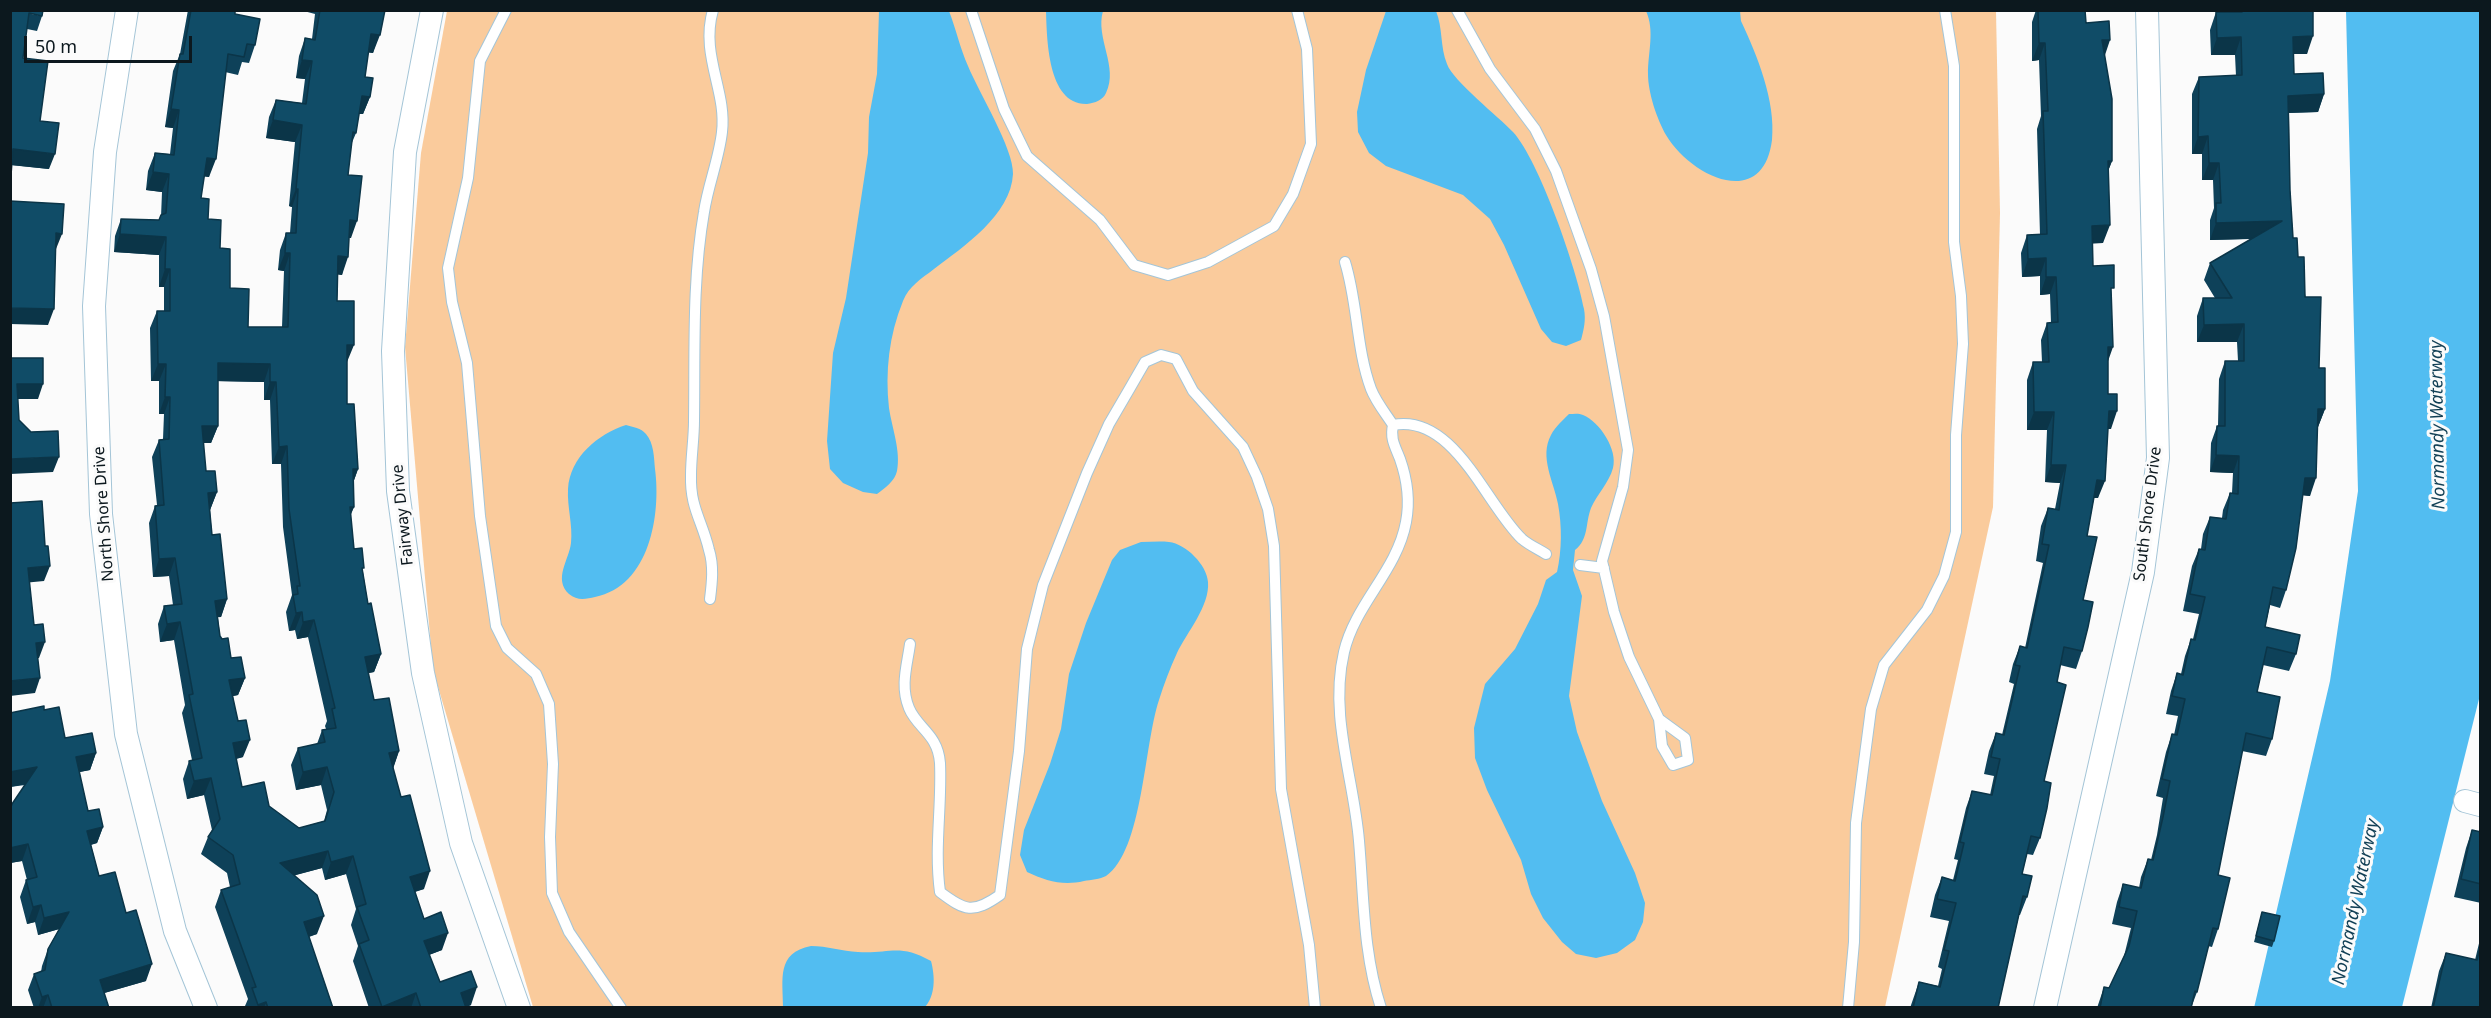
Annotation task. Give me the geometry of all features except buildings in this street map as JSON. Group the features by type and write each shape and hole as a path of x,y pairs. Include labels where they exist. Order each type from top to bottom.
{"street":[{"name":"North Shore Drive","path":"127,10 105,152 94,306 100,514 126,734 175,931 206,1008"},
{"name":"Fairway Drive","path":"432,10 405,152 393,351 399,491 423,673 461,843 519,1008"},
{"name":"South Shore Drive","path":"2045,1008 2143,572 2158,458 2147,10"}],"lane":[{"path":"506,10 480,61 468,178 448,268 452,302 467,363 480,516 496,626 507,648 536,674 549,705 553,764 552,893 568,932 621,1008"},
{"path":"710,599 712,573 710,550 692,504 691,476 694,423 694,317 699,255 704,212 723,130 719,94 709,53 713,10"},
{"path":"971,10 1004,109 1027,156 1100,220 1134,265 1168,275 1208,262 1274,226 1293,194 1311,144 1307,49 1297,10"},
{"path":"1457,10 1490,69 1535,129 1556,171 1594,278 1604,316 1628,450 1623,487 1602,561 1625,646 1659,719"},
{"path":"1848,1008 1854,942 1856,823 1870,709 1884,665 1928,610 1944,576 1956,532 1956,435 1963,344 1961,297 1954,242 1954,66 1945,10"},
{"path":"1345,262 1352,285 1358,339 1372,391 1393,425 1391,437 1408,491 1407,521 1399,550 1358,616 1344,652 1340,696 1342,741 1354,797 1359,842 1366,941 1374,986 1381,1008"},
{"path":"910,644 903,685 909,710 931,734 940,761 936,859 940,892 960,907 983,907 1000,895 1028,649 1043,585 1109,424 1145,362 1161,355 1176,359 1193,391 1243,447 1268,509 1274,546 1281,789 1309,945 1315,1008"},
{"path":"1393,425 1406,423 1433,432 1460,455 1523,540 1546,554"},
{"path":"1580,565 1604,568"}],"shaded area":[{"path":"447,11 1996,11 2000,213 1993,507 1885,1007 533,1007 433,670 405,347 421,153"}],"water":[{"path":"879,11 949,11 968,66 1008,150 1013,174 1004,203 984,229 916,283 903,301 891,340 888,367 889,408 897,448 897,471 892,481 877,494 863,492 843,483 830,469 827,441 833,353 846,298 868,153 869,117 877,74"},
{"path":"1046,11 1103,11 1102,32 1110,73 1103,98 1087,104 1074,101 1064,94 1052,68"},
{"path":"1386,11 1436,11 1445,58 1451,71 1513,132 1523,146 1556,216 1574,269 1585,313 1581,340 1566,346 1552,342 1541,329 1490,219 1463,195 1386,166 1369,153 1358,132 1357,112 1366,70"},
{"path":"1646,11 1740,11 1741,21 1764,79 1771,110 1772,140 1766,162 1755,175 1741,181 1725,180 1708,174 1677,150 1666,135 1651,97 1648,74 1651,34"},
{"name":"Normandy Waterway","path":"2346,11 2480,11 2480,695 2402,1007 2254,1008 2330,681 2358,491"},
{"path":"1569,414 1581,414 1596,424 1610,445 1614,461 1609,479 1591,508 1583,541 1575,550 1573,570 1582,596 1569,696 1577,732 1602,801 1635,873 1645,903 1643,922 1635,940 1617,953 1596,958 1576,954 1562,942 1543,918 1531,894 1521,860 1487,790 1475,758 1474,728 1485,684 1515,649 1538,604 1546,580 1557,572 1561,547 1560,521 1546,452 1553,432"},
{"path":"626,425 644,432 651,442 653,451 656,506 648,546 640,564 628,579 614,590 592,598 575,598 564,588 562,582 563,569 571,543 568,496 570,477 587,448 605,434"},
{"path":"1141,542 1166,542 1189,551 1200,562 1207,575 1208,591 1197,619 1177,653 1161,694 1154,719 1135,821 1128,844 1118,863 1106,876 1098,879 1069,883 1048,880 1027,872 1020,855 1024,830 1061,729 1069,674 1086,623 1112,560 1120,550"},
{"path":"811,946 858,952 894,950 911,952 931,961 934,979 931,998 924,1008 783,1007 783,977 787,961 800,949"}]}
